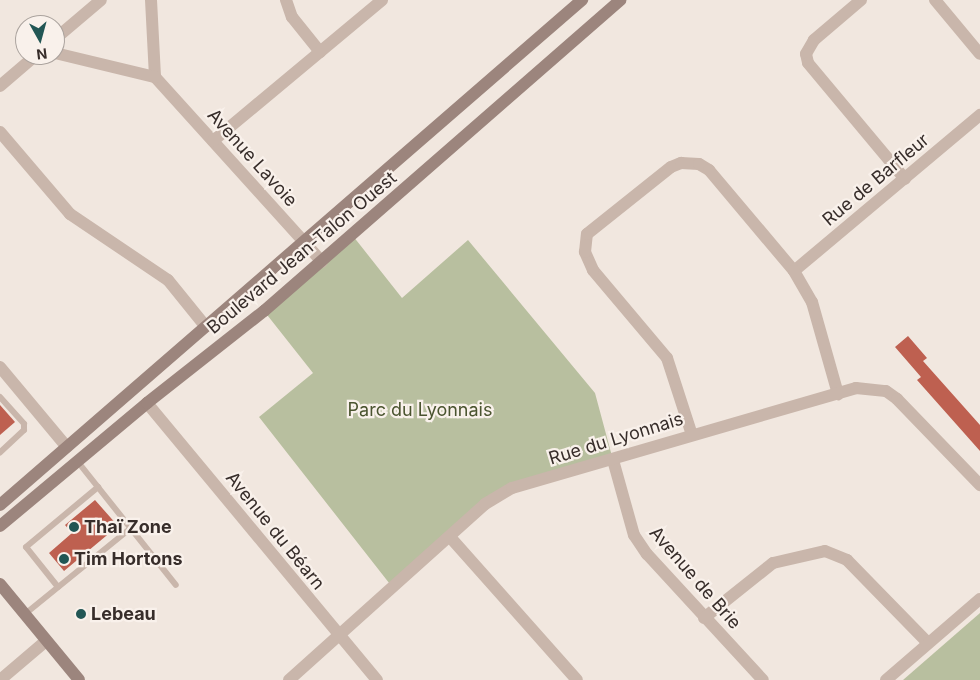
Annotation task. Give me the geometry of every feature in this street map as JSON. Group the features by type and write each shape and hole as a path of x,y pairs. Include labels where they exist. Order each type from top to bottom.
{"street":[{"path":"65,31 101,0"},
{"path":"65,55 156,77 151,0"},
{"path":"286,0 292,17 320,52"},
{"path":"213,141 382,0"},
{"name":"Boulevard Jean-Talon Ouest","path":"0,505 582,0"},
{"name":"Boulevard Jean-Talon Ouest","path":"0,526 147,402 322,262 621,0"},
{"path":"861,0 814,40 806,54 808,63 905,179"},
{"path":"935,0 980,54"},
{"path":"0,86 24,65"},
{"name":"Avenue Lavoie","path":"156,77 322,262"},
{"name":"Rue de Barfleur","path":"794,271 980,115"},
{"path":"0,132 70,214 168,280 206,327"},
{"path":"692,435 667,358 587,261 584,243 588,234 671,167 681,163 700,164 709,170 794,271 812,302 838,394"},
{"path":"0,367 67,446"},
{"name":"Rue du Lyonnais","path":"289,680 485,504 512,488 856,388 886,391 897,399 980,485"},
{"name":"Avenue du Béarn","path":"147,402 377,680"},
{"name":"Avenue de Brie","path":"613,460 634,535 647,554 763,680"},
{"path":"450,537 576,680"},
{"path":"704,618 773,563 825,552 847,560 928,643"},
{"path":"0,584 79,680"},
{"path":"886,680 980,599"},
{"path":"0,680 46,640"}],"lane":[{"path":"0,397 24,424 24,430 0,452"},
{"path":"78,462 176,585"},
{"path":"58,587 26,547 98,487"},
{"path":"25,614 131,528"}],"green space":[{"name":"Parc du Lyonnais","path":"353,236 402,298 468,240 595,393 613,460 512,488 393,588 259,417 313,373 264,311"},
{"path":"980,613 980,680 903,680"}],"building":[{"path":"908,336 927,358 923,361 980,425 980,451 917,380 921,377 895,347"},
{"path":"0,405 15,422 0,435"},
{"path":"95,500 118,526 64,571 49,553 72,533 65,525"}],"place":[{"name":"Thaï Zone","path":"74,527"},
{"name":"Tim Hortons","path":"64,559"},
{"name":"Lebeau","path":"81,614"}]}
